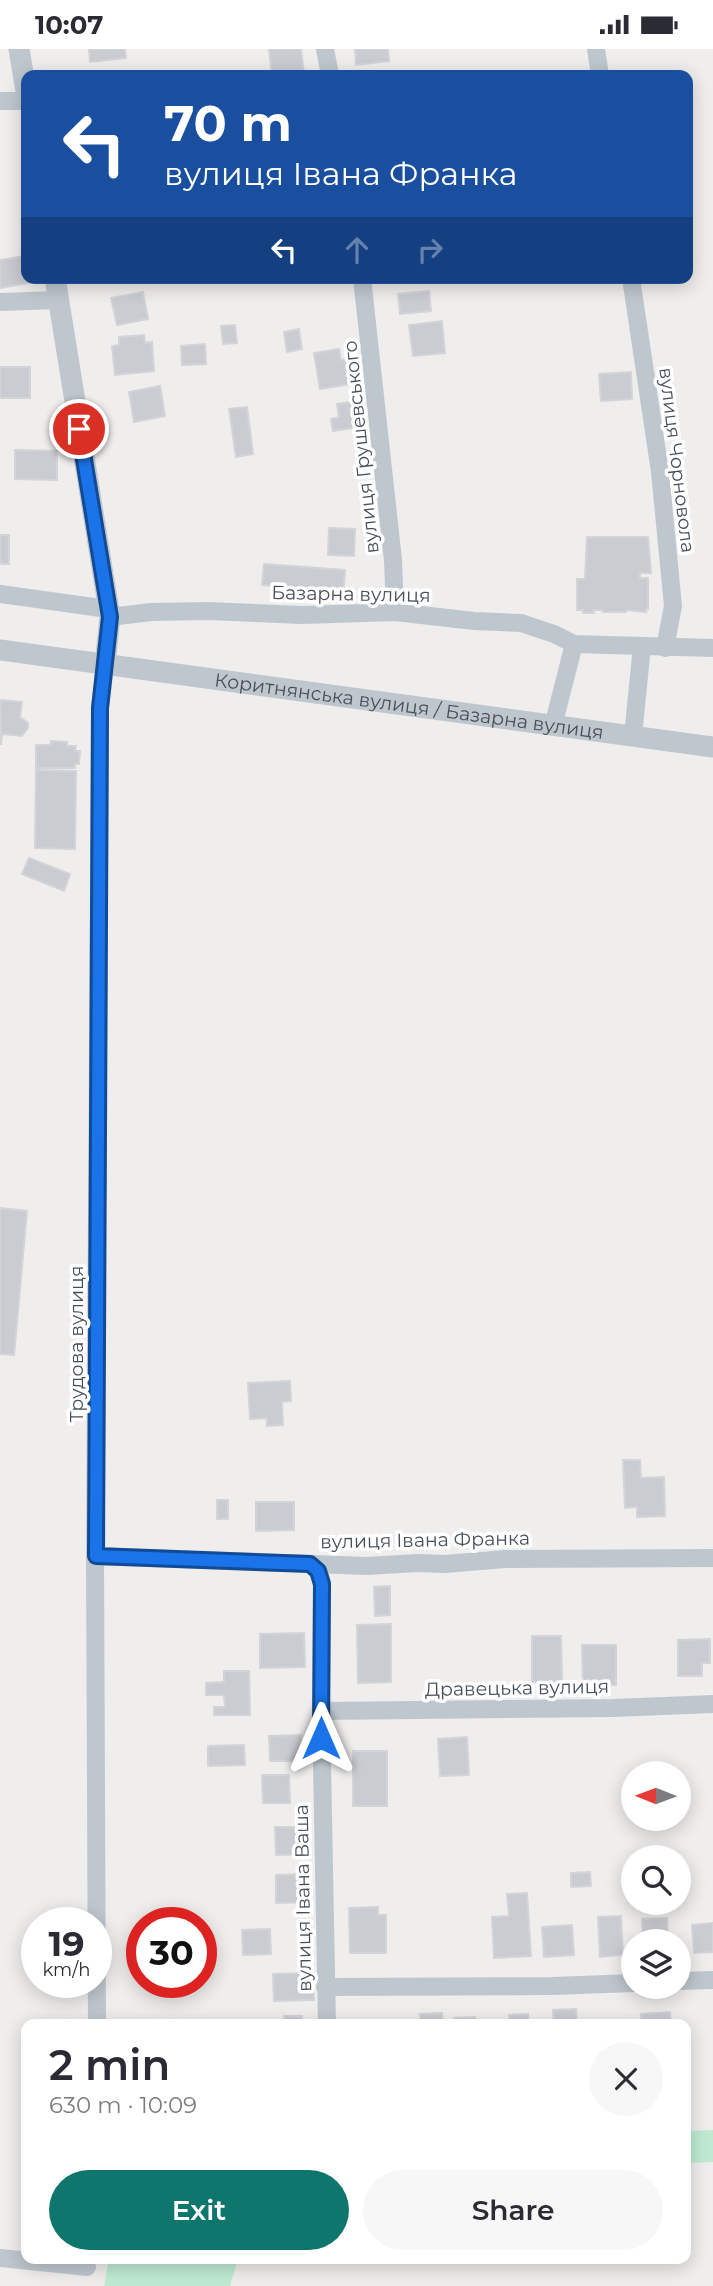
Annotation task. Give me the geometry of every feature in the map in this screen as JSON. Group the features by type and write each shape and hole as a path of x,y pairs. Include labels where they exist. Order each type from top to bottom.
{"street":[{"path":"19,49 22,70"},
{"path":"325,49 329,70"},
{"path":"596,49 599,70"},
{"path":"0,101 21,101"},
{"path":"56,284 109,613 106,664"},
{"name":"вулиця Грушевського","path":"363,284 393,560 395,613"},
{"name":"вулиця Чорновола","path":"632,284 660,472 673,606 665,647"},
{"path":"0,302 59,300"},
{"name":"Базарна вулиця","path":"0,594 109,613 395,613 521,623 574,644 713,647"},
{"path":"553,726 574,644"},
{"path":"633,736 642,646"},
{"name":"Коритнянська вулиця / Базарна вулиця","path":"0,650 713,747"},
{"name":"Трудова вулиця","path":"97,2019 100,722 106,664"},
{"name":"вулиця Івана Франка","path":"96,1556 367,1566 505,1559 713,1557"},
{"name":"вулиця Івана Ваша","path":"310,1564 318,1571 322,1584 321,1711 327,2019"},
{"name":"Дравецька вулиця","path":"321,1711 614,1708 713,1704"},
{"path":"691,1981 713,1980"},
{"path":"325,1987 621,1983"},
{"path":"0,2258 21,2259"},
{"path":"84,2286 87,2264"}],"green space":[{"path":"713,2130 713,2162 691,2163 691,2131"},
{"path":"108,2264 237,2264 230,2286 104,2286"}],"building":[{"path":"89,49 125,49 126,58 90,62"},
{"path":"269,49 301,49 304,70 271,70"},
{"path":"355,49 388,49 389,61 356,65"},
{"path":"21,257 21,284 23,284 0,288 0,260"},
{"path":"429,291 431,311 400,314 398,294"},
{"path":"143,292 148,319 117,325 111,298"},
{"path":"442,321 445,353 413,356 409,325"},
{"path":"235,325 237,343 223,344 221,326"},
{"path":"299,329 302,349 287,352 284,332"},
{"path":"144,335 145,343 152,342 154,371 115,375 112,346 119,345 119,337"},
{"path":"205,344 206,364 182,365 181,346"},
{"path":"339,349 341,360 353,359 357,383 320,389 314,353"},
{"path":"0,367 30,367 30,398 0,398"},
{"path":"631,372 632,399 601,401 599,374"},
{"path":"160,386 165,416 134,422 129,392"},
{"path":"361,400 366,426 333,431 331,419 339,417 337,404"},
{"path":"247,407 253,454 236,457 229,409"},
{"path":"15,450 57,451 57,480 15,479"},
{"path":"329,528 355,529 354,556 328,555"},
{"path":"0,535 9,535 9,564 0,564"},
{"path":"587,537 648,537 651,573 640,573 640,578 648,578 646,612 593,610 594,613 583,613 583,610 577,610 577,579 585,579"},
{"path":"264,564 345,570 343,597 283,593 283,587 262,585"},
{"path":"0,700 22,702 20,717 28,723 22,736 2,734 1,745"},
{"path":"51,741 67,742 67,746 76,746 75,751 80,751 79,764 75,764 75,768 36,768 36,745 50,745"},
{"path":"36,770 76,771 75,849 35,848"},
{"path":"29,858 70,874 64,891 22,874"},
{"path":"0,1208 27,1211 14,1355 0,1354"},
{"path":"290,1381 291,1401 282,1402 283,1425 267,1426 267,1418 250,1419 248,1383"},
{"path":"623,1460 640,1460 641,1478 664,1477 665,1516 637,1517 637,1507 625,1508"},
{"path":"217,1500 228,1500 228,1519 217,1519"},
{"path":"256,1502 294,1502 294,1530 256,1531"},
{"path":"390,1586 390,1615 375,1616 374,1587"},
{"path":"391,1624 391,1682 358,1683 357,1625"},
{"path":"304,1633 305,1667 260,1668 260,1634"},
{"path":"532,1636 561,1636 562,1682 532,1682"},
{"path":"710,1639 710,1663 702,1663 702,1676 678,1676 678,1640"},
{"path":"582,1645 616,1645 616,1685 583,1685"},
{"path":"224,1671 249,1671 250,1715 214,1715 214,1707 225,1707 224,1695 206,1695 206,1683 224,1682"},
{"path":"301,1735 302,1761 270,1761 269,1736"},
{"path":"467,1737 469,1775 440,1776 438,1739"},
{"path":"244,1745 245,1765 208,1766 208,1746"},
{"path":"353,1751 387,1751 387,1806 353,1806"},
{"path":"262,1775 289,1775 290,1803 263,1803"},
{"path":"275,1827 310,1827 310,1854 276,1855"},
{"path":"590,1872 591,1886 571,1887 571,1873"},
{"path":"311,1874 311,1902 276,1903 276,1875"},
{"path":"527,1893 531,1956 494,1958 492,1917 509,1916 507,1894"},
{"path":"378,1907 378,1915 386,1915 386,1953 350,1953 349,1908"},
{"path":"621,1916 621,1955 600,1957 598,1917"},
{"path":"667,1918 667,1929 642,1929 642,1919"},
{"path":"713,1923 713,1952 694,1953 692,1925"},
{"path":"572,1925 574,1955 544,1957 542,1927"},
{"path":"270,1929 271,1954 243,1955 242,1930"},
{"path":"313,1973 314,2000 274,2001 273,1974"},
{"path":"576,2009 577,2019 554,2019 553,2010"},
{"path":"670,2012 671,2019 641,2019 641,2014"},
{"path":"442,2013 442,2019 420,2019 420,2014"},
{"path":"528,2014 528,2019 509,2019 509,2015"},
{"path":"284,2016 302,2016 302,2019 284,2019"},
{"path":"475,2017 475,2019 454,2019"}],"route":[{"path":"79,429 110,617 100,708 96,1556 310,1564 318,1571 322,1584 321,1738"}]}
